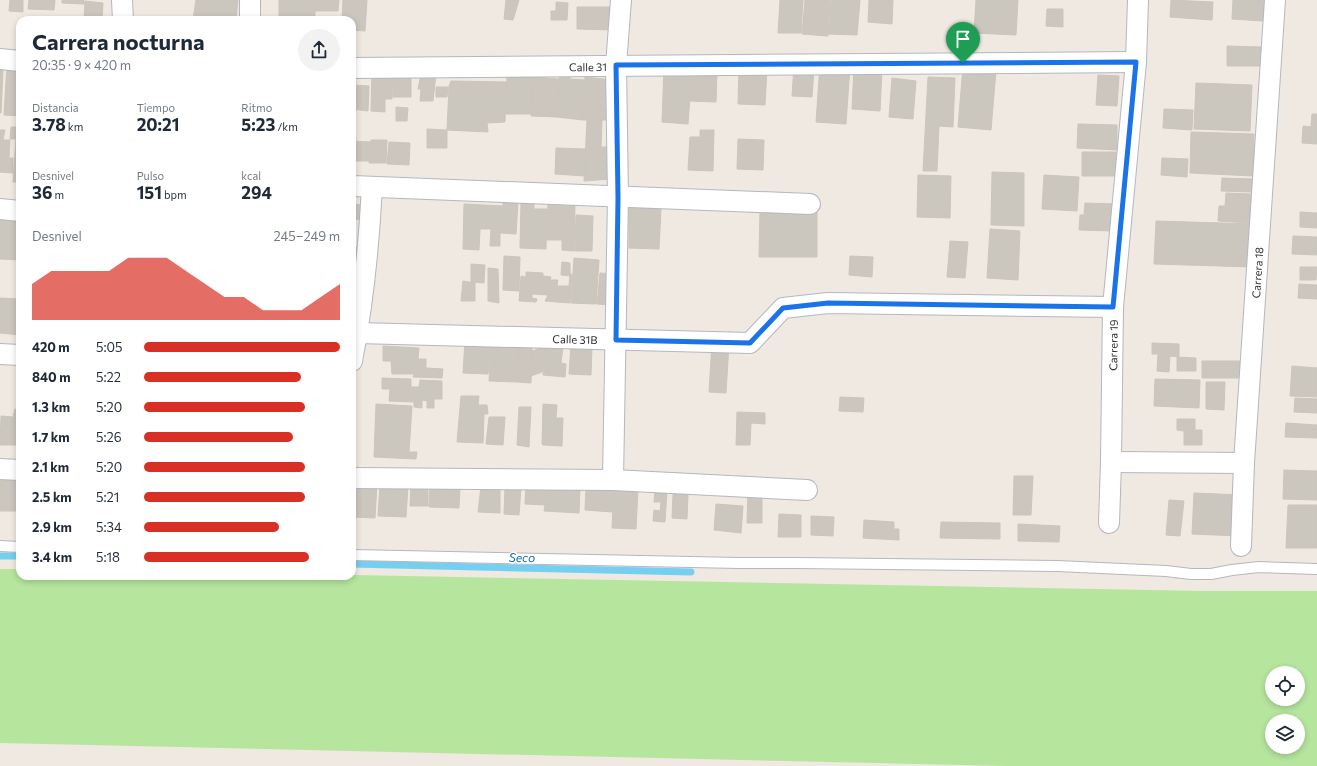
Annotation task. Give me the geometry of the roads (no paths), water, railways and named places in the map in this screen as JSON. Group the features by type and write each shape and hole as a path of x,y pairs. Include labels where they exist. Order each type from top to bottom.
{"street":[{"path":"122,0 123,16"},
{"path":"250,0 250,16"},
{"path":"613,480 618,197 616,65 621,0"},
{"name":"Carrera 19","path":"1109,523 1113,307 1136,62 1138,0"},
{"name":"Carrera 18","path":"1241,546 1244,463 1276,0"},
{"path":"0,59 16,60"},
{"name":"Calle 31","path":"356,68 1136,62"},
{"path":"356,186 810,204"},
{"path":"356,339 370,227 372,187"},
{"path":"0,209 16,211"},
{"name":"Calle 31B","path":"357,333 750,343 783,308 828,303 1113,307"},
{"path":"0,354 16,355"},
{"path":"1111,462 1244,463"},
{"path":"0,469 16,470"},
{"path":"356,478 613,480 807,490"}],"lane":[{"path":"0,546 16,546"},
{"path":"356,555 732,563 1057,566 1191,574 1210,574 1259,567 1317,569"}],"waterway":[{"name":"Seco","path":"0,556 16,556"},
{"name":"Seco","path":"356,564 691,572"}]}
